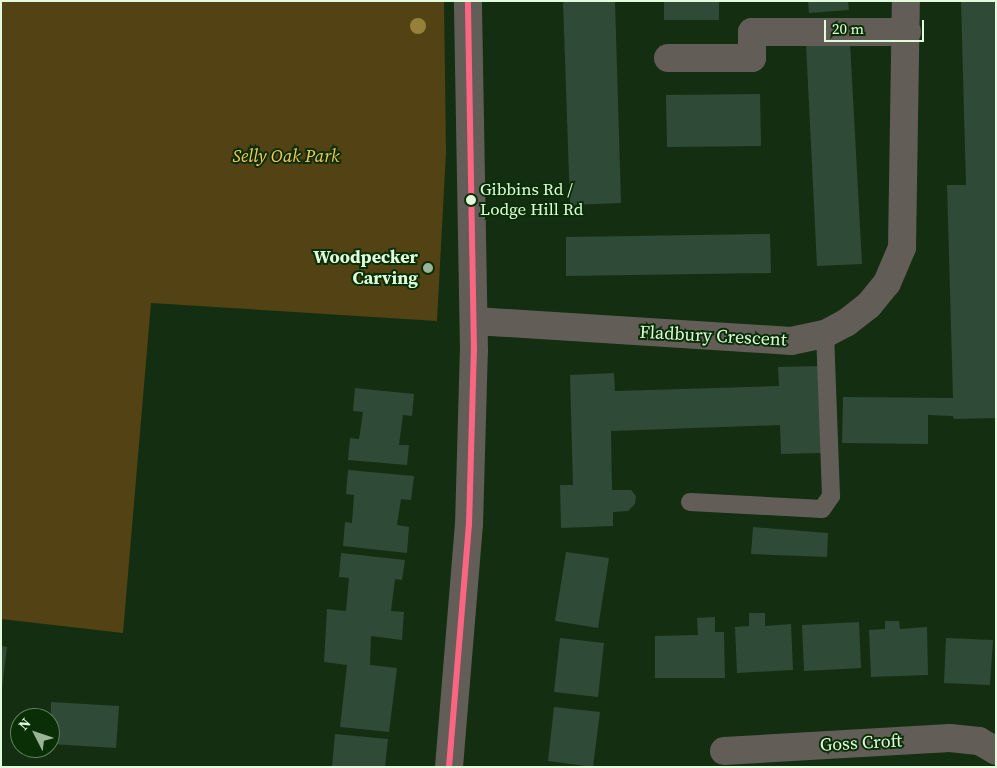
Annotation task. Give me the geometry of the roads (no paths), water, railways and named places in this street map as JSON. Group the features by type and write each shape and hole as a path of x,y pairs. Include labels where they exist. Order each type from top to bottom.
{"street":[{"path":"449,767 468,525 475,320 468,1"},
{"name":"Fladbury Crescent","path":"475,320 791,341 825,334 846,324 869,305 887,283 902,248 907,32 906,1"},
{"path":"668,58 752,58 752,32 907,32"},
{"name":"Goss Croft","path":"724,751 950,738 979,741 996,751"}],"lane":[{"path":"690,502 822,509 831,496 825,334"}],"place":[{"name":"Gibbins Rd / Lodge Hill Rd","path":"471,200"},
{"name":"Woodpecker Carving","path":"428,268"}],"park label":[{"name":"Selly Oak Park","path":"286,156"}]}
